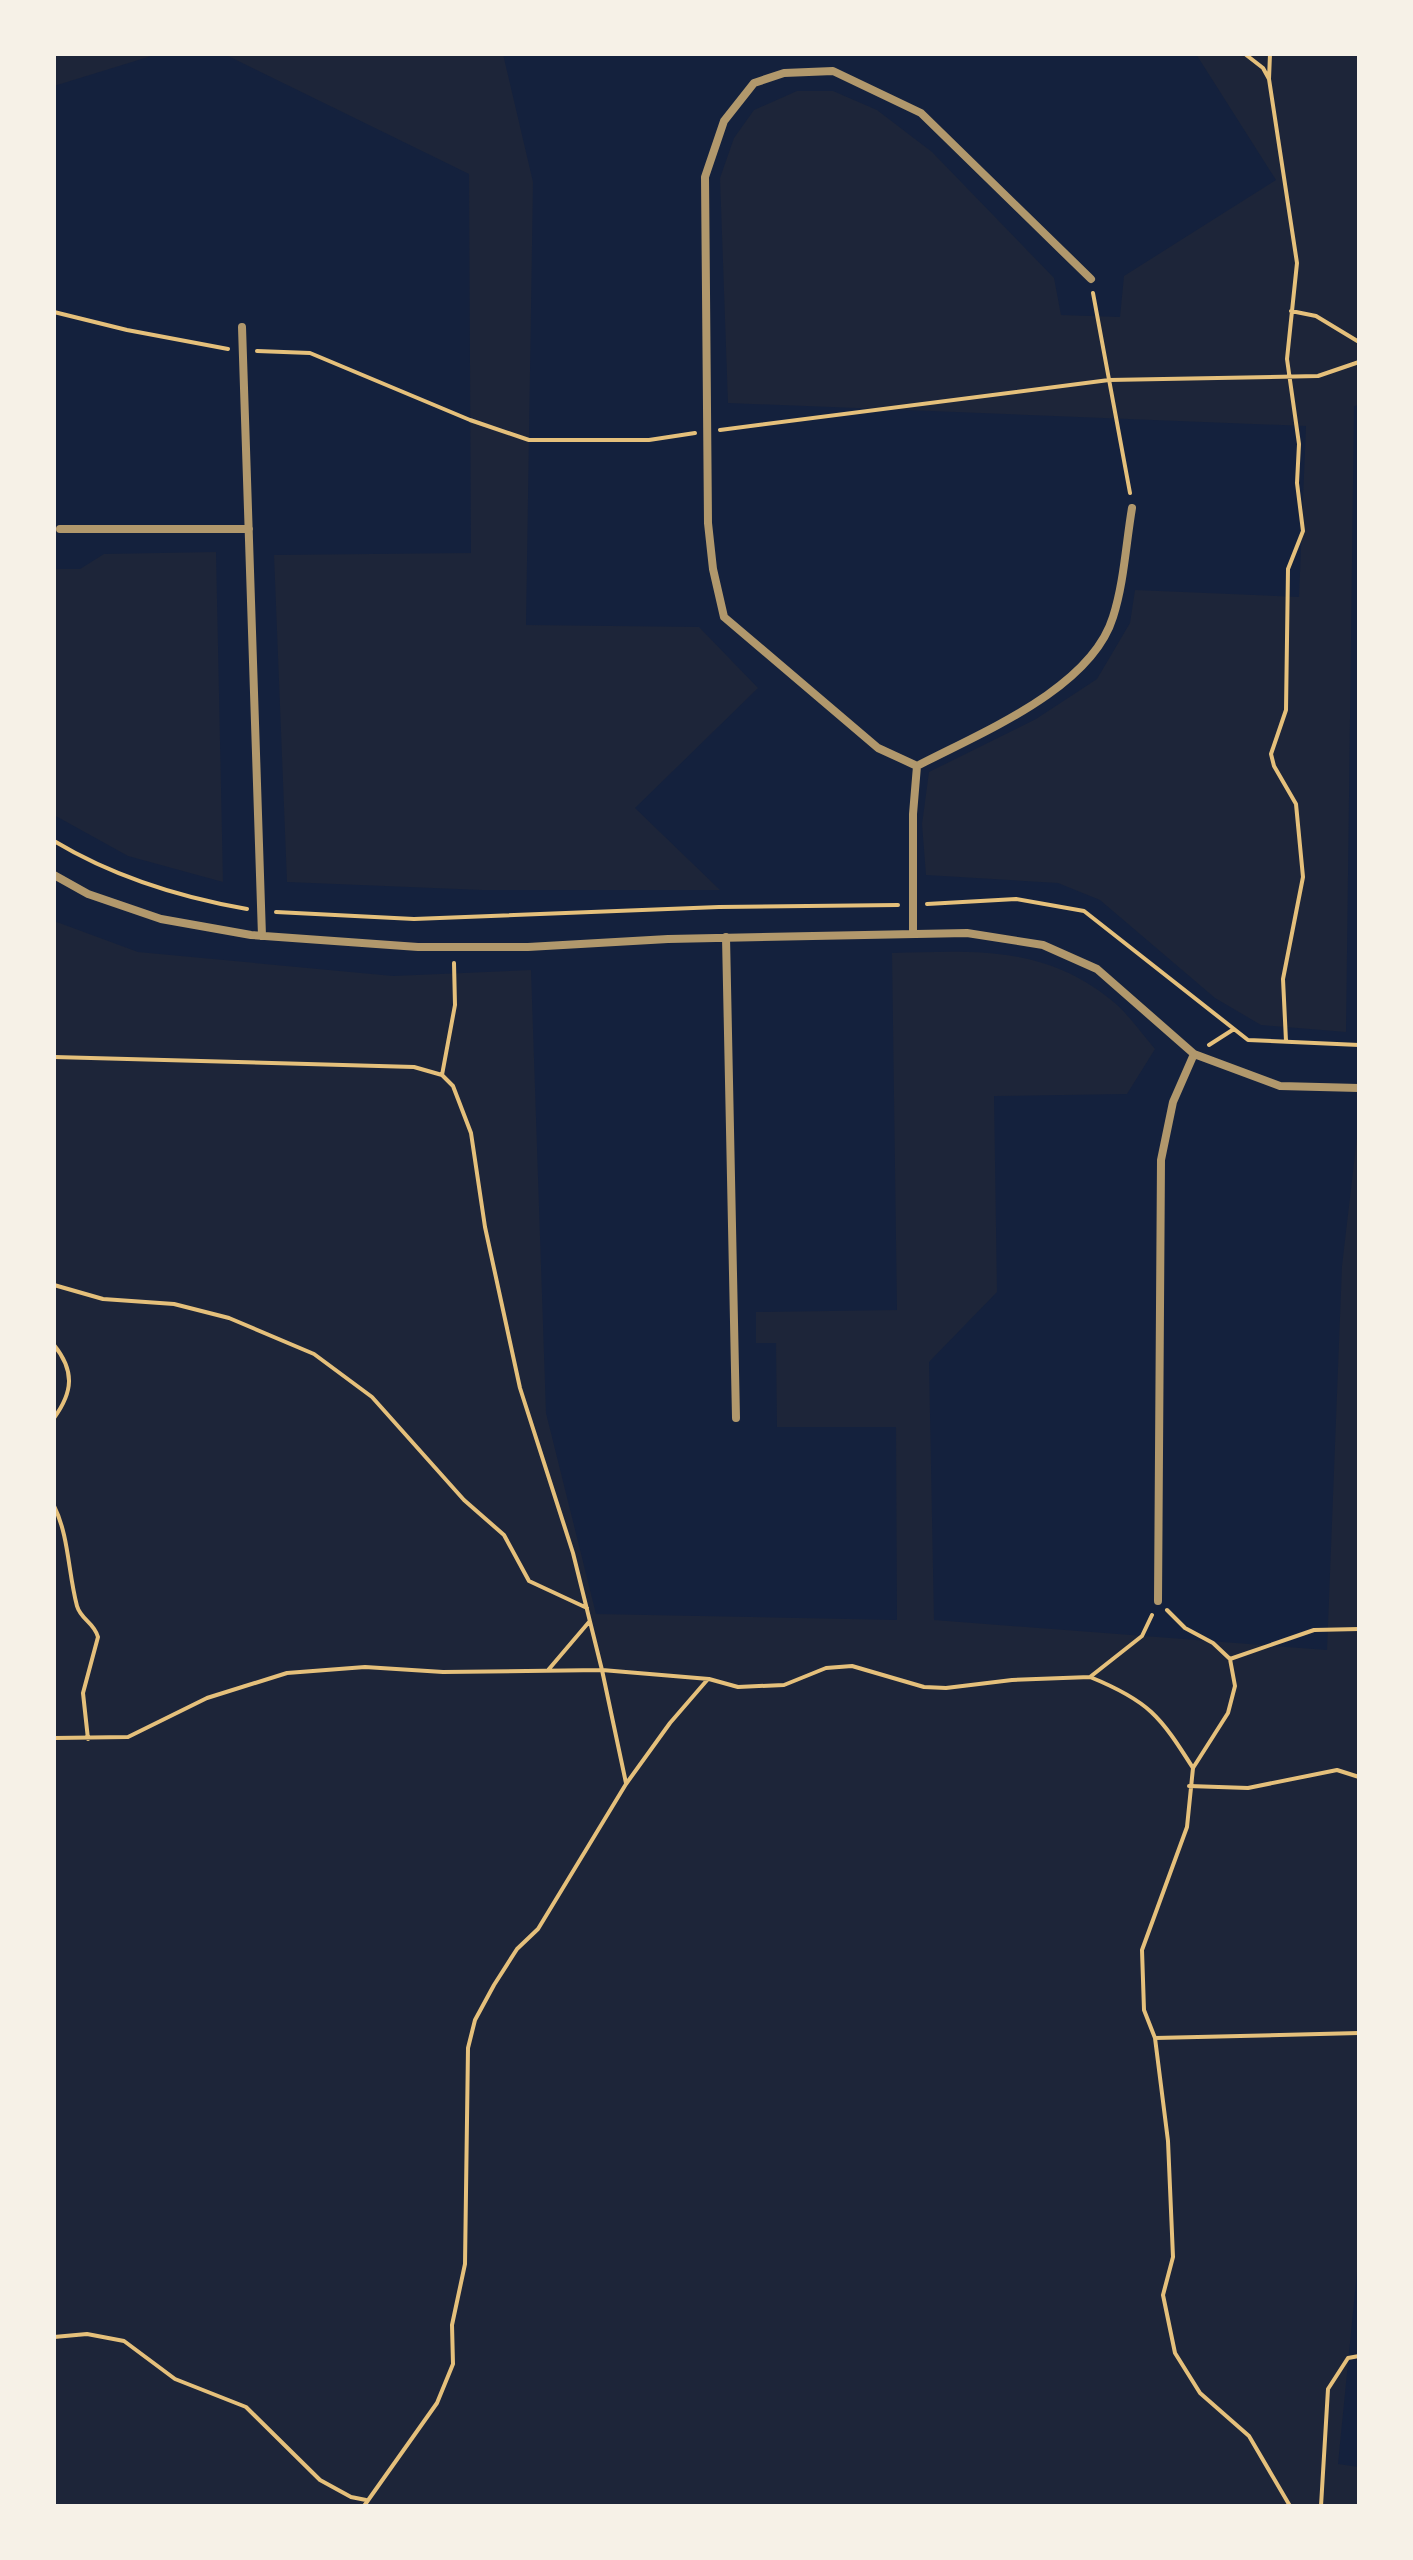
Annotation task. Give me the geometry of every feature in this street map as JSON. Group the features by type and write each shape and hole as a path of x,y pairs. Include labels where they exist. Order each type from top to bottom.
{"street":[{"path":"917,766 878,748 724,617 711,554 705,177 724,121 754,83 784,73 833,71 921,113 1091,279"},
{"path":"242,327 262,936"},
{"path":"917,766 1016,714 1084,666 1113,618 1132,508"},
{"path":"60,529 249,529"},
{"path":"913,934 913,814 917,766"},
{"path":"54,875 88,894 161,919 262,936 455,947 726,937 967,933 1043,945 1097,969 1194,1054 1280,1086 1359,1088"},
{"path":"726,937 736,1418"},
{"path":"1158,1601 1161,1160 1173,1102 1194,1054"}],"path":[{"path":"1245,54 1263,68 1269,79"},
{"path":"1270,54 1269,79 1297,263 1291,311 1289,377 1299,444 1297,483 1303,531 1288,569 1286,710 1271,754 1274,766 1296,804 1303,877 1283,979 1286,1041"},
{"path":"1091,279 1132,508"},
{"path":"1291,311 1316,316 1359,342"},
{"path":"54,312 127,330 243,351 310,353 470,420 529,440 649,440 1109,380 1318,376 1359,362"},
{"path":"54,841 91,863 181,898 261,912 414,919 719,907"},
{"path":"442,1075 455,1005 455,947"},
{"path":"1194,1054 1234,1029"},
{"path":"54,1057 414,1067 442,1075 453,1086 471,1133 485,1227 520,1388 587,1608 626,1784"},
{"path":"54,1285 103,1299 174,1304 229,1318 314,1354 372,1397 464,1500 504,1535 529,1581 587,1608"},
{"path":"54,1345 66,1362 71,1385 69,1398 54,1418"},
{"path":"54,1506 64,1526 65,1558 77,1605 82,1616 96,1627 98,1637 83,1693 88,1739"},
{"path":"1090,1677 1142,1636 1158,1601 1185,1628 1213,1643 1230,1659 1235,1686 1228,1713 1193,1768 1187,1827 1142,1950 1144,2010 1155,2038 1168,2141 1173,2257 1163,2295 1175,2353 1200,2393 1249,2436 1290,2506"},
{"path":"549,1669 590,1621"},
{"path":"1230,1659 1314,1630 1359,1629"},
{"path":"54,1738 128,1737 207,1698 287,1673 365,1667 443,1672 602,1670 709,1679 738,1687 784,1685 826,1668 852,1666 924,1687 1090,1677 1127,1692 1160,1716 1193,1768"},
{"path":"364,2506 437,2403 453,2364 452,2325 465,2264 469,2150 468,2048 475,2020 517,1949 538,1929 626,1784 670,1723 709,1679"},
{"path":"1189,1786 1248,1788 1337,1770 1359,1777"},
{"path":"1155,2038 1359,2033"},
{"path":"54,2337 87,2334 124,2341 175,2379 246,2407 320,2480 351,2497 367,2500"},
{"path":"1321,2506 1328,2389 1348,2358 1359,2356"}],"shaded area":[{"path":"54,54 158,54 54,86"},
{"path":"224,54 503,54 533,182 526,625 699,627 758,688 635,808 720,890 482,890 287,882 274,555 471,553 469,174"},
{"path":"1196,54 1359,54 1359,405 1354,406 1346,1032 1261,1025 1215,998 1100,900 1058,883 926,875 922,824 929,772 1036,719 1097,679 1130,623 1135,590 1299,597 1306,426 728,403 720,178 734,138 754,110 797,91 833,91 877,110 932,152 1054,278 1061,315 1120,317 1124,276 1276,180"},
{"path":"216,552 223,882 128,856 54,815 54,569 80,569 104,554"},
{"path":"54,921 138,952 393,976 531,970 546,1413 596,1614 897,1620 896,1427 777,1427 776,1343 756,1343 756,1312 897,1310 892,953 979,952 1032,960 1084,981 1116,1004 1155,1049 1127,1094 994,1096 997,1292 929,1362 934,1620 1327,1650 1342,1266 1359,1120 1359,2252 1338,2464 1359,2467 1359,2506 54,2506"}]}
